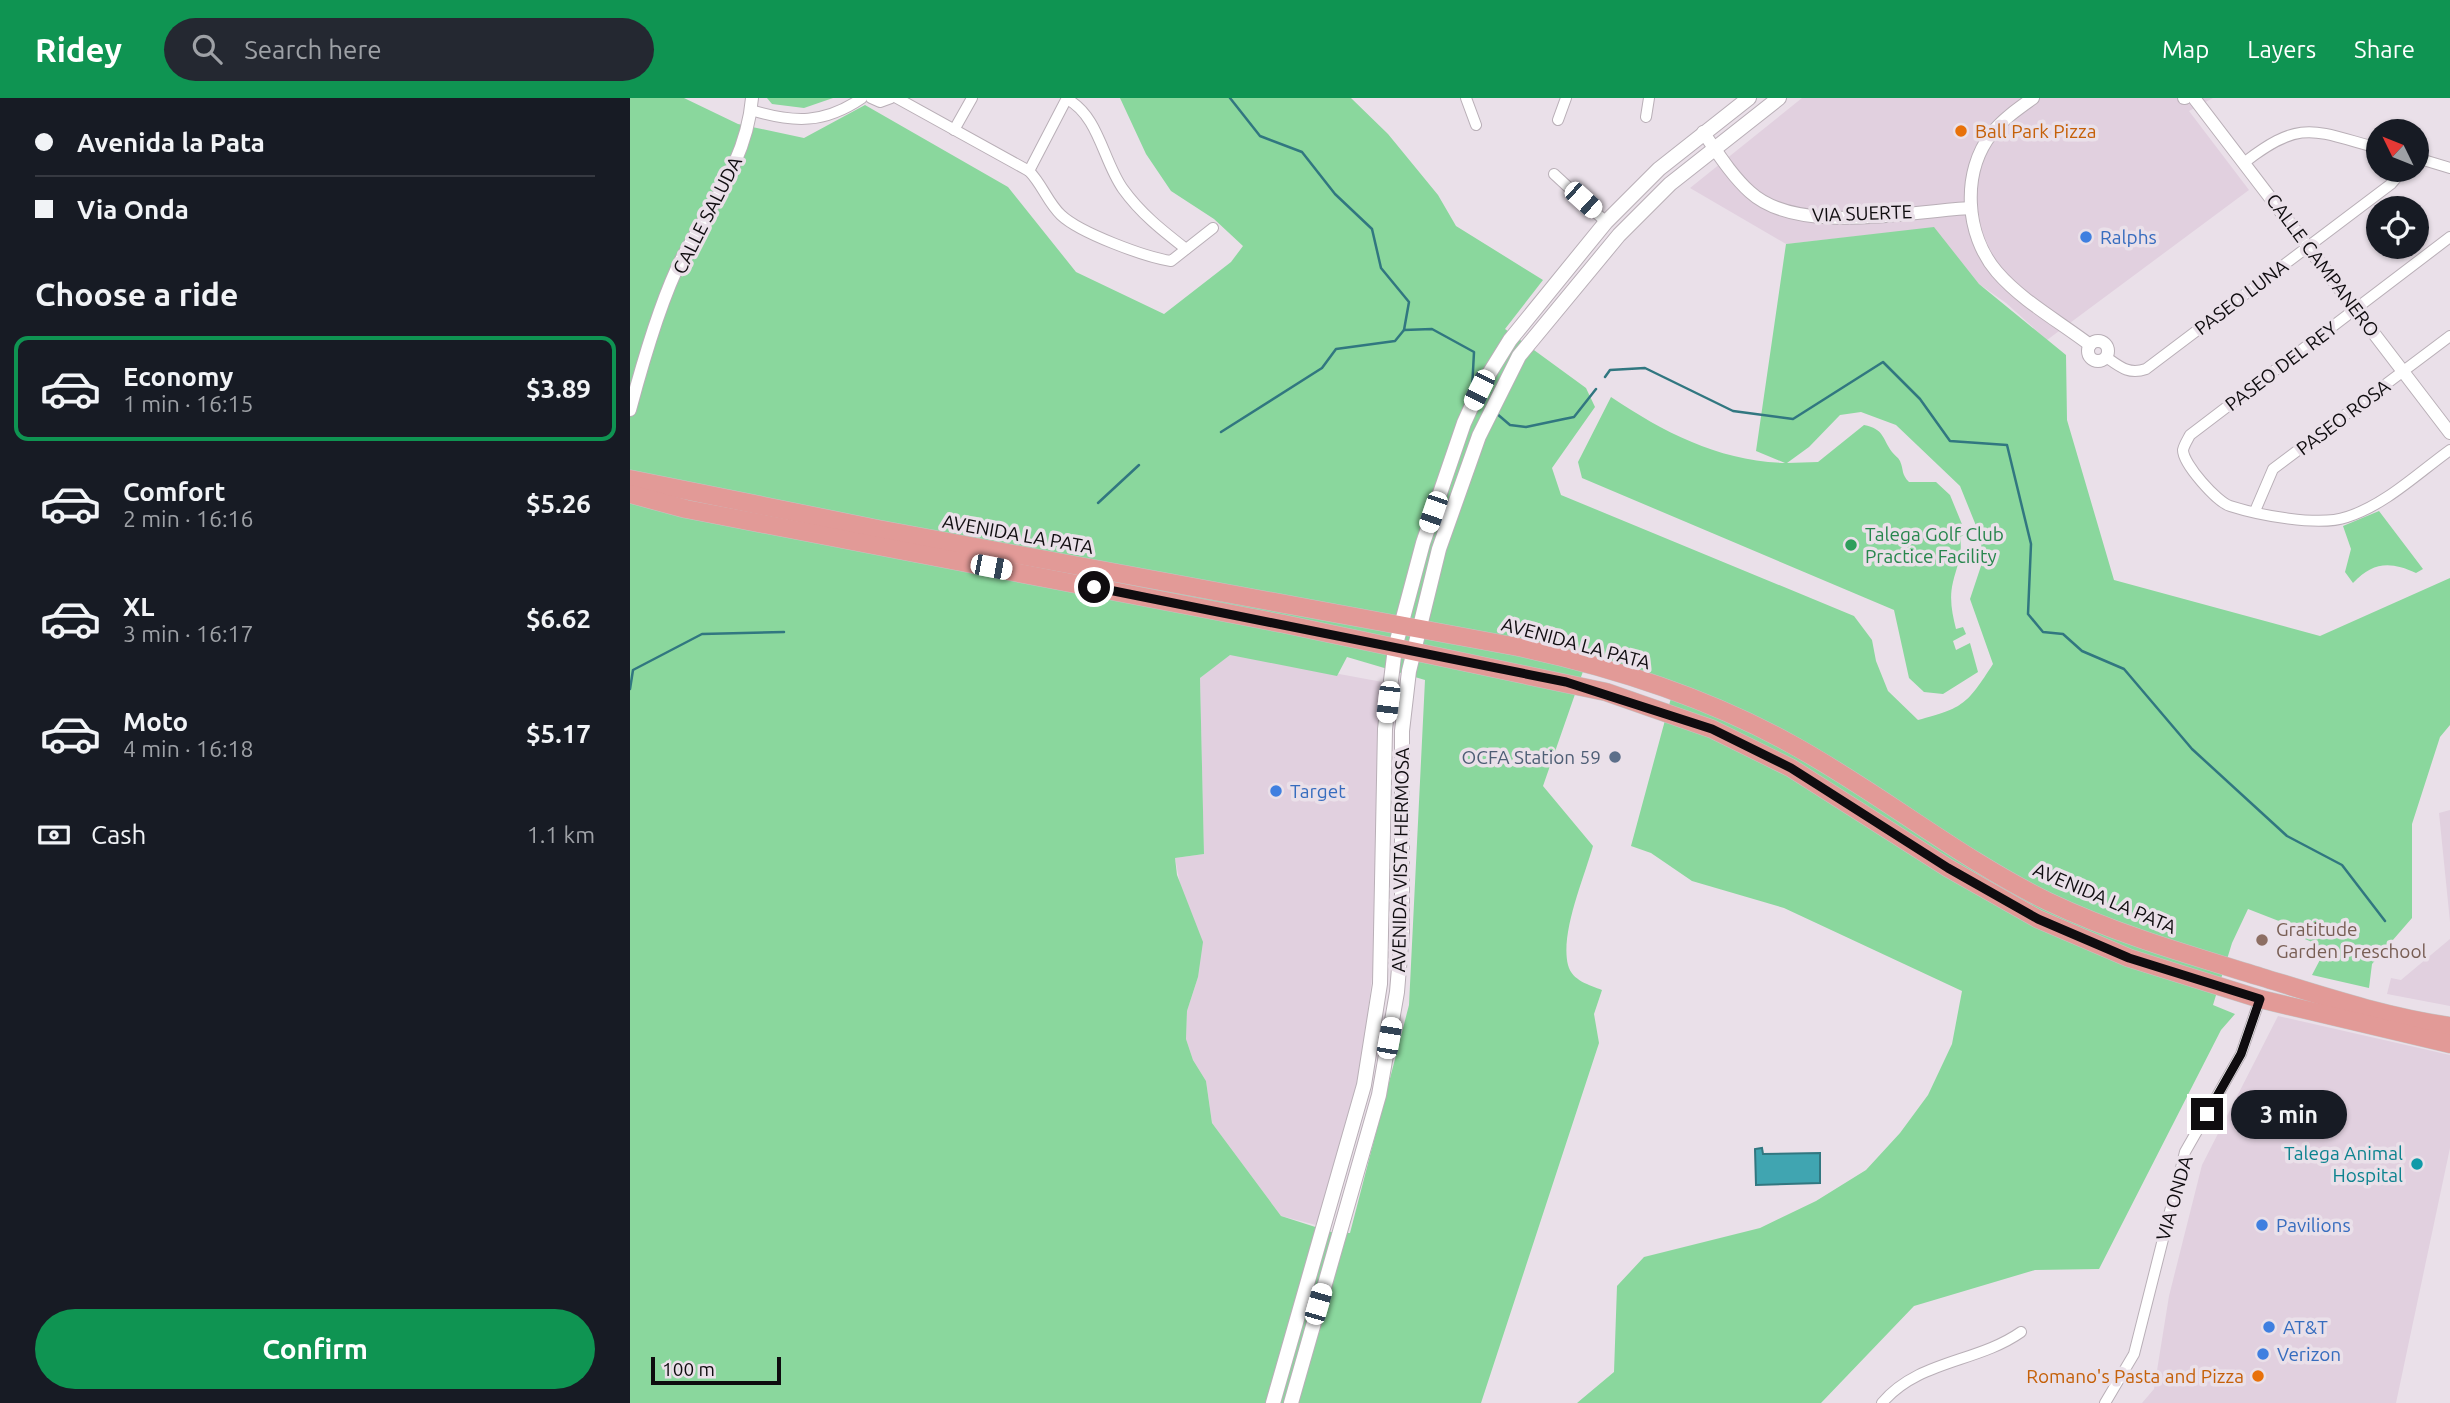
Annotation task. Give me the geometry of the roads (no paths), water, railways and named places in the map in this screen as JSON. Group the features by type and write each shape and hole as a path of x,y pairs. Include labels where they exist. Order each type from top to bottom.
{"highway":[{"name":"AVENIDA LA PATA","path":"630,479 878,529 1409,626 1562,656 1613,670 1704,704 1789,743 1962,852 2047,900 2142,940 2391,1015 2450,1026"},
{"name":"AVENIDA LA PATA","path":"630,494 686,509 1586,687 1712,729 1791,768 1948,868 2038,919 2129,958 2260,999 2450,1044"},
{"path":"2260,999 2270,990 2291,996 2298,988"}],"main road":[{"name":"AVENIDA VISTA HERMOSA","path":"1273,1403 1364,1085 1374,1031 1383,910 1385,729 1440,489 1479,390 1510,340 1606,222 1659,169 1749,98"},
{"name":"AVENIDA VISTA HERMOSA","path":"1409,626 1499,391 1519,356 1619,234 1670,184 1779,98"},
{"name":"AVENIDA VISTA HERMOSA","path":"1290,1403 1375,1110 1397,992 1402,932 1404,649"}],"street":[{"path":"752,104 780,118 810,121 862,98"},
{"path":"871,98 880,102 891,98"},
{"path":"897,98 1028,171 1039,182 1058,213 1070,223 1157,259 1171,261 1213,228"},
{"path":"954,130 972,98"},
{"path":"1028,171 1067,98 1086,114 1122,188 1152,223 1186,249"},
{"path":"1466,98 1476,125"},
{"path":"1558,120 1566,98"},
{"path":"1646,117 1649,98"},
{"name":"CALLE CAMPANERO","path":"2194,98 2450,433"},
{"path":"2027,100 1992,133 1979,156 1970,193 1981,249 1997,272 2090,345 2099,342 2105,345 2106,357"},
{"name":"CALLE SALUDA","path":"630,410 681,260 728,181 743,144 752,104"},
{"path":"2245,162 2283,135 2296,130 2321,133 2366,145"},
{"name":"VIA SUERTE","path":"1703,132 1748,191 1789,213 1833,218 1971,208"},
{"path":"2429,162 2450,168"},
{"path":"1554,174 1606,222"},
{"name":"PASEO LUNA","path":"2106,357 2123,369 2135,373 2147,369 2393,182"},
{"name":"PASEO DEL REY","path":"2255,511 2227,506 2213,495 2185,459 2183,448 2190,435 2450,237"},
{"name":"PASEO ROSA","path":"2255,511 2273,469 2450,336"},
{"path":"2255,511 2316,521 2344,518 2373,506 2450,450"},
{"name":"VIA ONDA","path":"2105,1403 2134,1354 2185,1152 2241,1054 2260,999"},
{"path":"1882,1403 1916,1374 2003,1344 2021,1332"}],"water":[{"path":"1762,1148 1763,1154 1820,1153 1820,1183 1756,1185 1755,1149"}],"waterway":[{"path":"1230,98 1260,136 1302,152 1335,194 1372,229 1381,268 1409,302 1404,330 1432,329 1474,352 1472,390"},
{"path":"1221,432 1322,368 1336,349 1395,341 1404,330"},
{"path":"1605,377 1610,370 1645,368 1733,411 1793,419 1883,362 1920,399 1950,441 2007,445 2031,544 2028,614 2043,632 2063,634 2082,651 2124,669 2192,749 2287,836 2342,865 2385,921"},
{"path":"1496,413 1510,425 1526,427 1574,417 1596,389"},
{"path":"1098,503 1139,465"},
{"path":"630,689 633,670 702,634 784,632"}],"place":[{"name":"Ball Park Pizza","path":"1961,131"},
{"name":"Ralphs","path":"2086,237"},
{"name":"Talega Golf Club Practice Facility","path":"1851,545"},
{"name":"OCFA Station 59","path":"1615,757"},
{"name":"Target","path":"1276,791"},
{"name":"Gratitude Garden Preschool","path":"2262,940"},
{"name":"Talega Animal Hospital","path":"2417,1164"},
{"name":"Pavilions","path":"2262,1225"},
{"name":"AT&T","path":"2269,1327"},
{"name":"Verizon","path":"2263,1354"},
{"name":"Romano's Pasta and Pizza","path":"2258,1376"}]}
